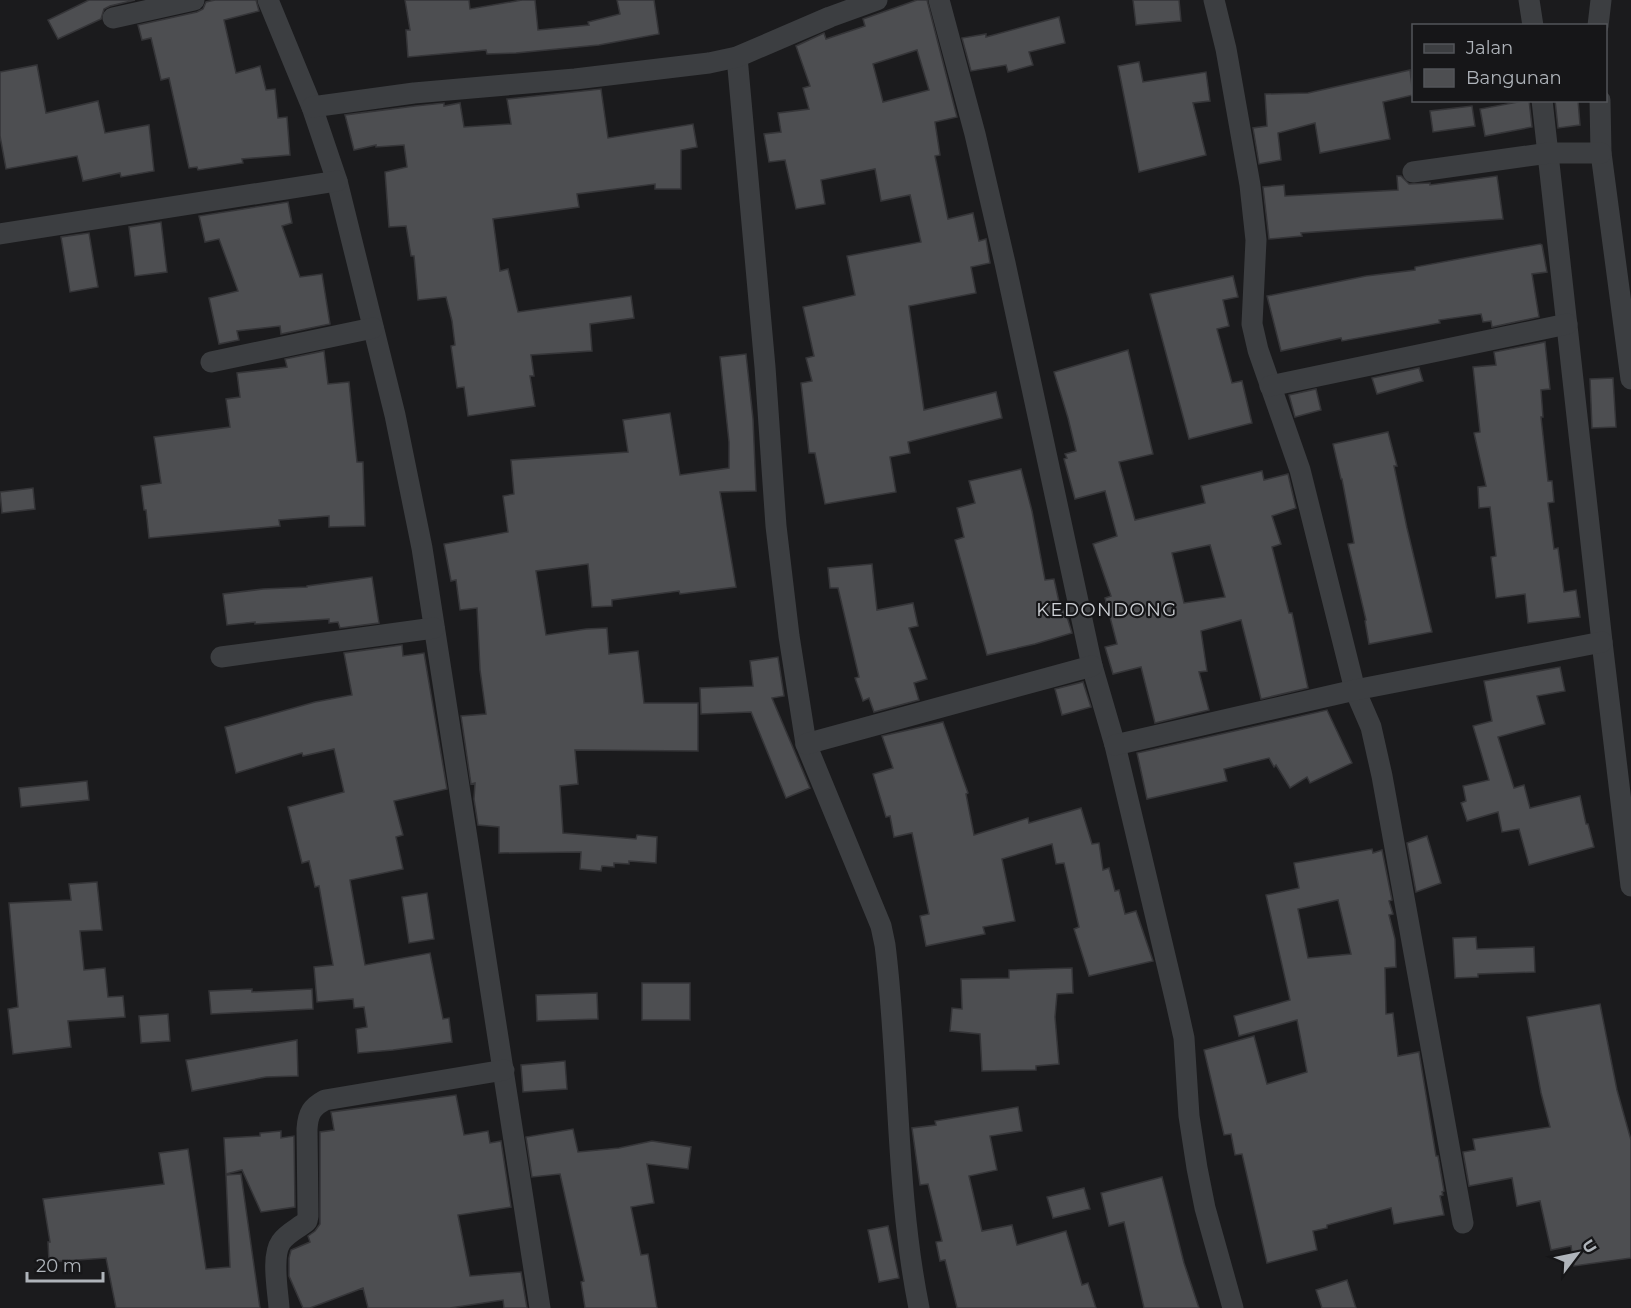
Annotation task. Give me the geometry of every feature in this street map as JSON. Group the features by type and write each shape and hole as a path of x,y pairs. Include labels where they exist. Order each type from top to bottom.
{"street":[{"path":"113,18 194,0"},
{"path":"268,0 312,107 337,181 395,415 423,548 540,1308"},
{"path":"312,107 414,93 575,79 709,63 737,57 830,17 877,0"},
{"path":"939,0 975,134 1005,263 1092,666 1115,745 1176,1002 1184,1038 1189,1116 1197,1168 1205,1208 1233,1308"},
{"path":"1214,0 1226,49 1250,185 1256,240 1252,324 1270,386 1311,507 1355,690 1371,727 1382,776 1463,1223"},
{"path":"1529,0 1533,24"},
{"path":"1598,24 1601,0"},
{"path":"737,57 765,367 776,526 789,636 806,744 881,926 889,977 903,1193 912,1275 919,1308"},
{"path":"1542,102 1631,886"},
{"path":"1600,102 1601,153 1631,379"},
{"path":"1413,172 1549,153 1601,153"},
{"path":"0,234 337,181"},
{"path":"1270,386 1567,324"},
{"path":"211,362 373,328"},
{"path":"221,657 434,628"},
{"path":"1115,745 1355,690 1602,642"},
{"path":"806,744 1092,666"},
{"path":"279,1308 276,1256 279,1246 282,1240 307,1221 308,1216 307,1129 308,1116 314,1106 325,1100 504,1070"}],"building":[{"path":"89,0 135,0 104,9 101,19 58,39 48,20"},
{"path":"256,0 259,11 224,20 236,73 260,66 266,90 275,89 278,118 287,117 290,155 242,159 243,163 198,170 197,167 189,168 169,78 161,80 151,38 142,40 138,25 197,12 203,9 206,2"},
{"path":"405,0 469,0 470,9 535,0 538,30 589,25 588,22 620,14 617,0 654,0 659,34 599,45 516,53 487,54 486,50 408,57 406,30 410,30"},
{"path":"917,0 927,0 957,117 935,122 940,155 935,156 948,219 973,213 979,241 986,239 990,263 971,267 976,293 909,306 924,410 996,392 1002,418 908,442 910,453 890,457 896,492 825,504 815,453 809,453 801,383 812,381 806,358 814,356 803,307 855,295 847,256 921,242 910,195 881,201 875,169 821,180 825,204 796,209 785,160 769,162 764,134 781,132 778,113 809,109 803,88 810,86 796,46 824,33 826,39 865,26 863,19","holes":["917,50 929,90 883,102 873,64"]},
{"path":"1133,0 1179,0 1181,21 1136,25"},
{"path":"1059,17 1065,43 1029,52 1033,65 1008,72 1006,65 971,71 962,38 986,34 986,37"},
{"path":"1139,62 1143,82 1206,72 1210,101 1193,103 1206,155 1139,172 1118,66"},
{"path":"37,65 46,113 98,101 105,133 149,125 154,171 121,177 120,173 83,181 77,156 6,169 0,136 0,72"},
{"path":"1410,70 1412,95 1383,102 1390,139 1320,153 1315,123 1278,133 1281,160 1259,164 1253,128 1267,126 1265,94 1308,93"},
{"path":"601,89 608,138 693,124 697,147 681,150 681,189 655,189 655,184 577,194 579,207 493,219 500,271 508,269 518,312 631,296 634,318 590,324 592,351 531,355 534,376 530,376 535,406 468,416 464,387 457,388 451,346 455,345 446,297 418,300 414,256 411,256 406,226 389,227 385,172 407,167 404,145 376,147 376,145 354,150 345,115 460,103 464,127 511,124 507,99"},
{"path":"1529,102 1532,127 1485,136 1480,109"},
{"path":"1555,102 1578,102 1580,125 1558,128"},
{"path":"1472,106 1475,126 1433,132 1430,111"},
{"path":"1397,176 1401,176 1409,184 1430,183 1430,185 1497,176 1503,219 1301,233 1302,236 1269,239 1263,187 1284,185 1285,196 1398,190"},
{"path":"288,202 292,223 282,226 300,277 322,274 330,324 281,334 280,326 237,331 239,340 219,344 209,298 238,291 219,239 205,242 199,216"},
{"path":"161,222 167,272 135,276 129,227"},
{"path":"89,233 98,287 70,292 61,237"},
{"path":"1540,244 1547,272 1532,274 1539,317 1492,327 1491,321 1483,322 1481,314 1439,320 1440,323 1342,341 1341,338 1281,351 1267,296 1366,276 1415,270 1415,267"},
{"path":"1233,276 1238,297 1223,300 1229,326 1217,329 1232,383 1242,381 1252,423 1189,439 1150,294"},
{"path":"1545,342 1550,389 1541,390 1543,417 1541,417 1548,481 1552,481 1554,502 1548,503 1554,549 1558,548 1564,592 1576,590 1580,617 1528,623 1525,594 1496,598 1491,557 1496,556 1490,507 1479,508 1478,487 1486,486 1474,433 1480,432 1473,367 1496,365 1494,352"},
{"path":"1128,350 1153,454 1119,462 1135,520 1205,503 1201,486 1262,471 1264,480 1288,474 1296,508 1272,516 1281,544 1272,547 1289,613 1292,613 1308,688 1261,699 1241,620 1201,631 1207,671 1199,672 1209,710 1155,723 1141,667 1113,674 1105,647 1117,644 1105,598 1111,596 1093,544 1117,536 1105,491 1075,499 1064,459 1067,458 1065,454 1076,451 1054,372","holes":["1210,545 1225,597 1184,603 1172,553"]},
{"path":"324,351 328,384 349,382 357,462 363,462 365,526 329,527 329,516 279,520 280,526 149,538 141,486 161,483 154,437 230,427 226,399 240,397 237,373 287,367 285,359"},
{"path":"746,354 753,419 756,491 720,492 736,587 680,594 679,591 612,600 612,606 592,607 588,564 536,571 546,635 607,628 609,654 638,651 644,703 698,703 698,751 575,750 578,784 560,786 563,833 636,839 637,835 657,837 656,863 629,861 629,864 614,863 614,867 602,866 601,871 580,869 581,852 499,853 499,827 478,825 474,799 475,783 471,784 461,716 486,714 480,670 477,608 460,610 456,580 451,581 444,544 508,532 503,496 514,494 511,460 628,452 623,420 670,413 680,475 729,468 729,442 720,357"},
{"path":"1419,368 1423,381 1377,394 1372,378"},
{"path":"1613,378 1616,427 1592,428 1590,379"},
{"path":"1316,389 1321,410 1295,417 1289,395"},
{"path":"1388,432 1397,466 1394,466 1407,528 1432,632 1369,644 1366,620 1348,544 1354,543 1333,444"},
{"path":"1021,469 1032,511 1045,580 1054,579 1061,611 1065,610 1072,633 987,655 955,540 964,537 957,508 975,503 969,481"},
{"path":"33,488 35,509 2,513 0,492"},
{"path":"872,564 877,610 913,603 918,626 909,628 927,679 914,683 919,700 874,712 869,698 863,701 855,678 859,677 838,588 830,588 828,568"},
{"path":"372,577 379,623 340,628 338,622 329,623 329,619 227,625 223,594 307,587"},
{"path":"402,645 403,656 424,653 447,789 394,801 403,835 396,837 403,869 350,880 365,965 430,953 443,1019 449,1018 452,1042 358,1053 356,1029 367,1027 364,1007 354,1008 353,999 317,1002 314,967 333,965 319,886 315,887 309,861 302,863 288,807 344,792 334,749 303,756 302,753 236,773 225,727 315,702 352,695 344,653"},
{"path":"778,657 784,696 772,698 810,788 786,798 751,712 701,714 700,688 753,686 750,661"},
{"path":"1560,667 1565,691 1537,696 1545,724 1498,737 1514,788 1524,785 1530,808 1580,796 1594,847 1529,865 1519,829 1502,832 1498,812 1467,821 1461,803 1466,801 1463,786 1489,780 1473,726 1492,721 1484,681"},
{"path":"1083,682 1091,707 1062,715 1055,689"},
{"path":"1327,710 1352,763 1310,783 1307,777 1290,788 1269,758 1224,769 1227,781 1147,799 1137,753"},
{"path":"943,722 968,793 966,794 974,835 1028,818 1029,823 1081,808 1092,844 1099,843 1103,870 1109,868 1115,891 1119,890 1125,914 1136,911 1153,961 1089,976 1074,929 1079,927 1064,863 1056,864 1052,844 1002,859 1015,921 983,927 985,934 926,946 920,916 929,914 912,833 894,837 890,816 886,817 873,774 893,768 882,736"},
{"path":"87,781 89,800 21,807 19,788"},
{"path":"1427,836 1441,883 1416,892 1407,843"},
{"path":"1372,849 1373,853 1382,850 1392,900 1389,901 1393,914 1389,915 1395,939 1396,967 1385,968 1386,1014 1393,1013 1398,1056 1419,1052 1444,1191 1440,1196 1444,1215 1394,1224 1391,1208 1327,1225 1327,1228 1313,1231 1317,1250 1267,1263 1242,1154 1235,1155 1231,1134 1224,1135 1204,1050 1254,1036 1267,1084 1307,1072 1297,1020 1239,1036 1234,1016 1290,1000 1266,895 1299,888 1294,863","holes":["1338,900 1351,954 1308,958 1298,909"]},
{"path":"97,882 102,930 80,931 84,970 105,968 108,997 123,996 125,1017 68,1021 71,1047 13,1054 8,1009 18,1007 9,903 71,900 69,884"},
{"path":"427,893 434,939 409,943 402,897"},
{"path":"1476,937 1477,949 1534,947 1535,972 1478,974 1478,977 1455,978 1453,938"},
{"path":"1072,968 1073,993 1057,994 1055,1017 1059,1064 1036,1066 1036,1070 982,1071 980,1034 950,1031 952,1008 962,1009 961,979 1009,978 1009,970"},
{"path":"642,983 690,983 690,1020 642,1020"},
{"path":"252,989 252,992 312,989 313,1009 211,1014 209,991"},
{"path":"597,993 598,1019 537,1021 536,995"},
{"path":"1600,1004 1617,1090 1631,1140 1631,1258 1574,1266 1571,1246 1551,1250 1540,1201 1517,1206 1512,1178 1469,1186 1463,1152 1475,1150 1473,1139 1550,1127 1541,1093 1527,1017"},
{"path":"168,1014 170,1041 141,1043 139,1016"},
{"path":"297,1040 298,1076 266,1077 192,1091 186,1060"},
{"path":"565,1061 567,1089 523,1092 521,1065"},
{"path":"456,1095 464,1135 488,1131 490,1143 501,1141 511,1207 458,1215 470,1276 521,1272 527,1308 504,1308 503,1300 450,1308 368,1308 363,1288 310,1308 303,1308 289,1276 289,1258 291,1250 310,1242 308,1236 320,1224 320,1132 334,1130 331,1112"},
{"path":"1018,1107 1022,1131 990,1136 997,1170 969,1176 982,1231 1012,1225 1017,1245 1066,1231 1082,1285 1088,1283 1096,1308 957,1308 945,1260 940,1261 936,1242 942,1241 928,1184 920,1185 912,1128 936,1125 935,1121"},
{"path":"573,1129 578,1152 619,1148 652,1141 691,1147 688,1169 647,1164 654,1203 631,1207 641,1255 648,1254 657,1308 585,1308 581,1282 584,1281 560,1174 532,1177 526,1137"},
{"path":"281,1131 281,1138 294,1136 295,1207 261,1212 242,1170 226,1174 224,1138 260,1136 260,1133"},
{"path":"188,1149 206,1269 230,1267 226,1175 241,1174 260,1308 116,1308 106,1258 49,1262 48,1242 50,1242 43,1199 164,1184 159,1153"},
{"path":"1162,1177 1184,1263 1199,1308 1144,1308 1124,1222 1109,1226 1101,1193"},
{"path":"1084,1188 1090,1209 1053,1218 1047,1197"},
{"path":"888,1226 899,1278 879,1282 868,1230"},
{"path":"1347,1280 1356,1308 1322,1308 1316,1290"}],"district":[{"name":"KEDONDONG","path":"1107,610"}]}
